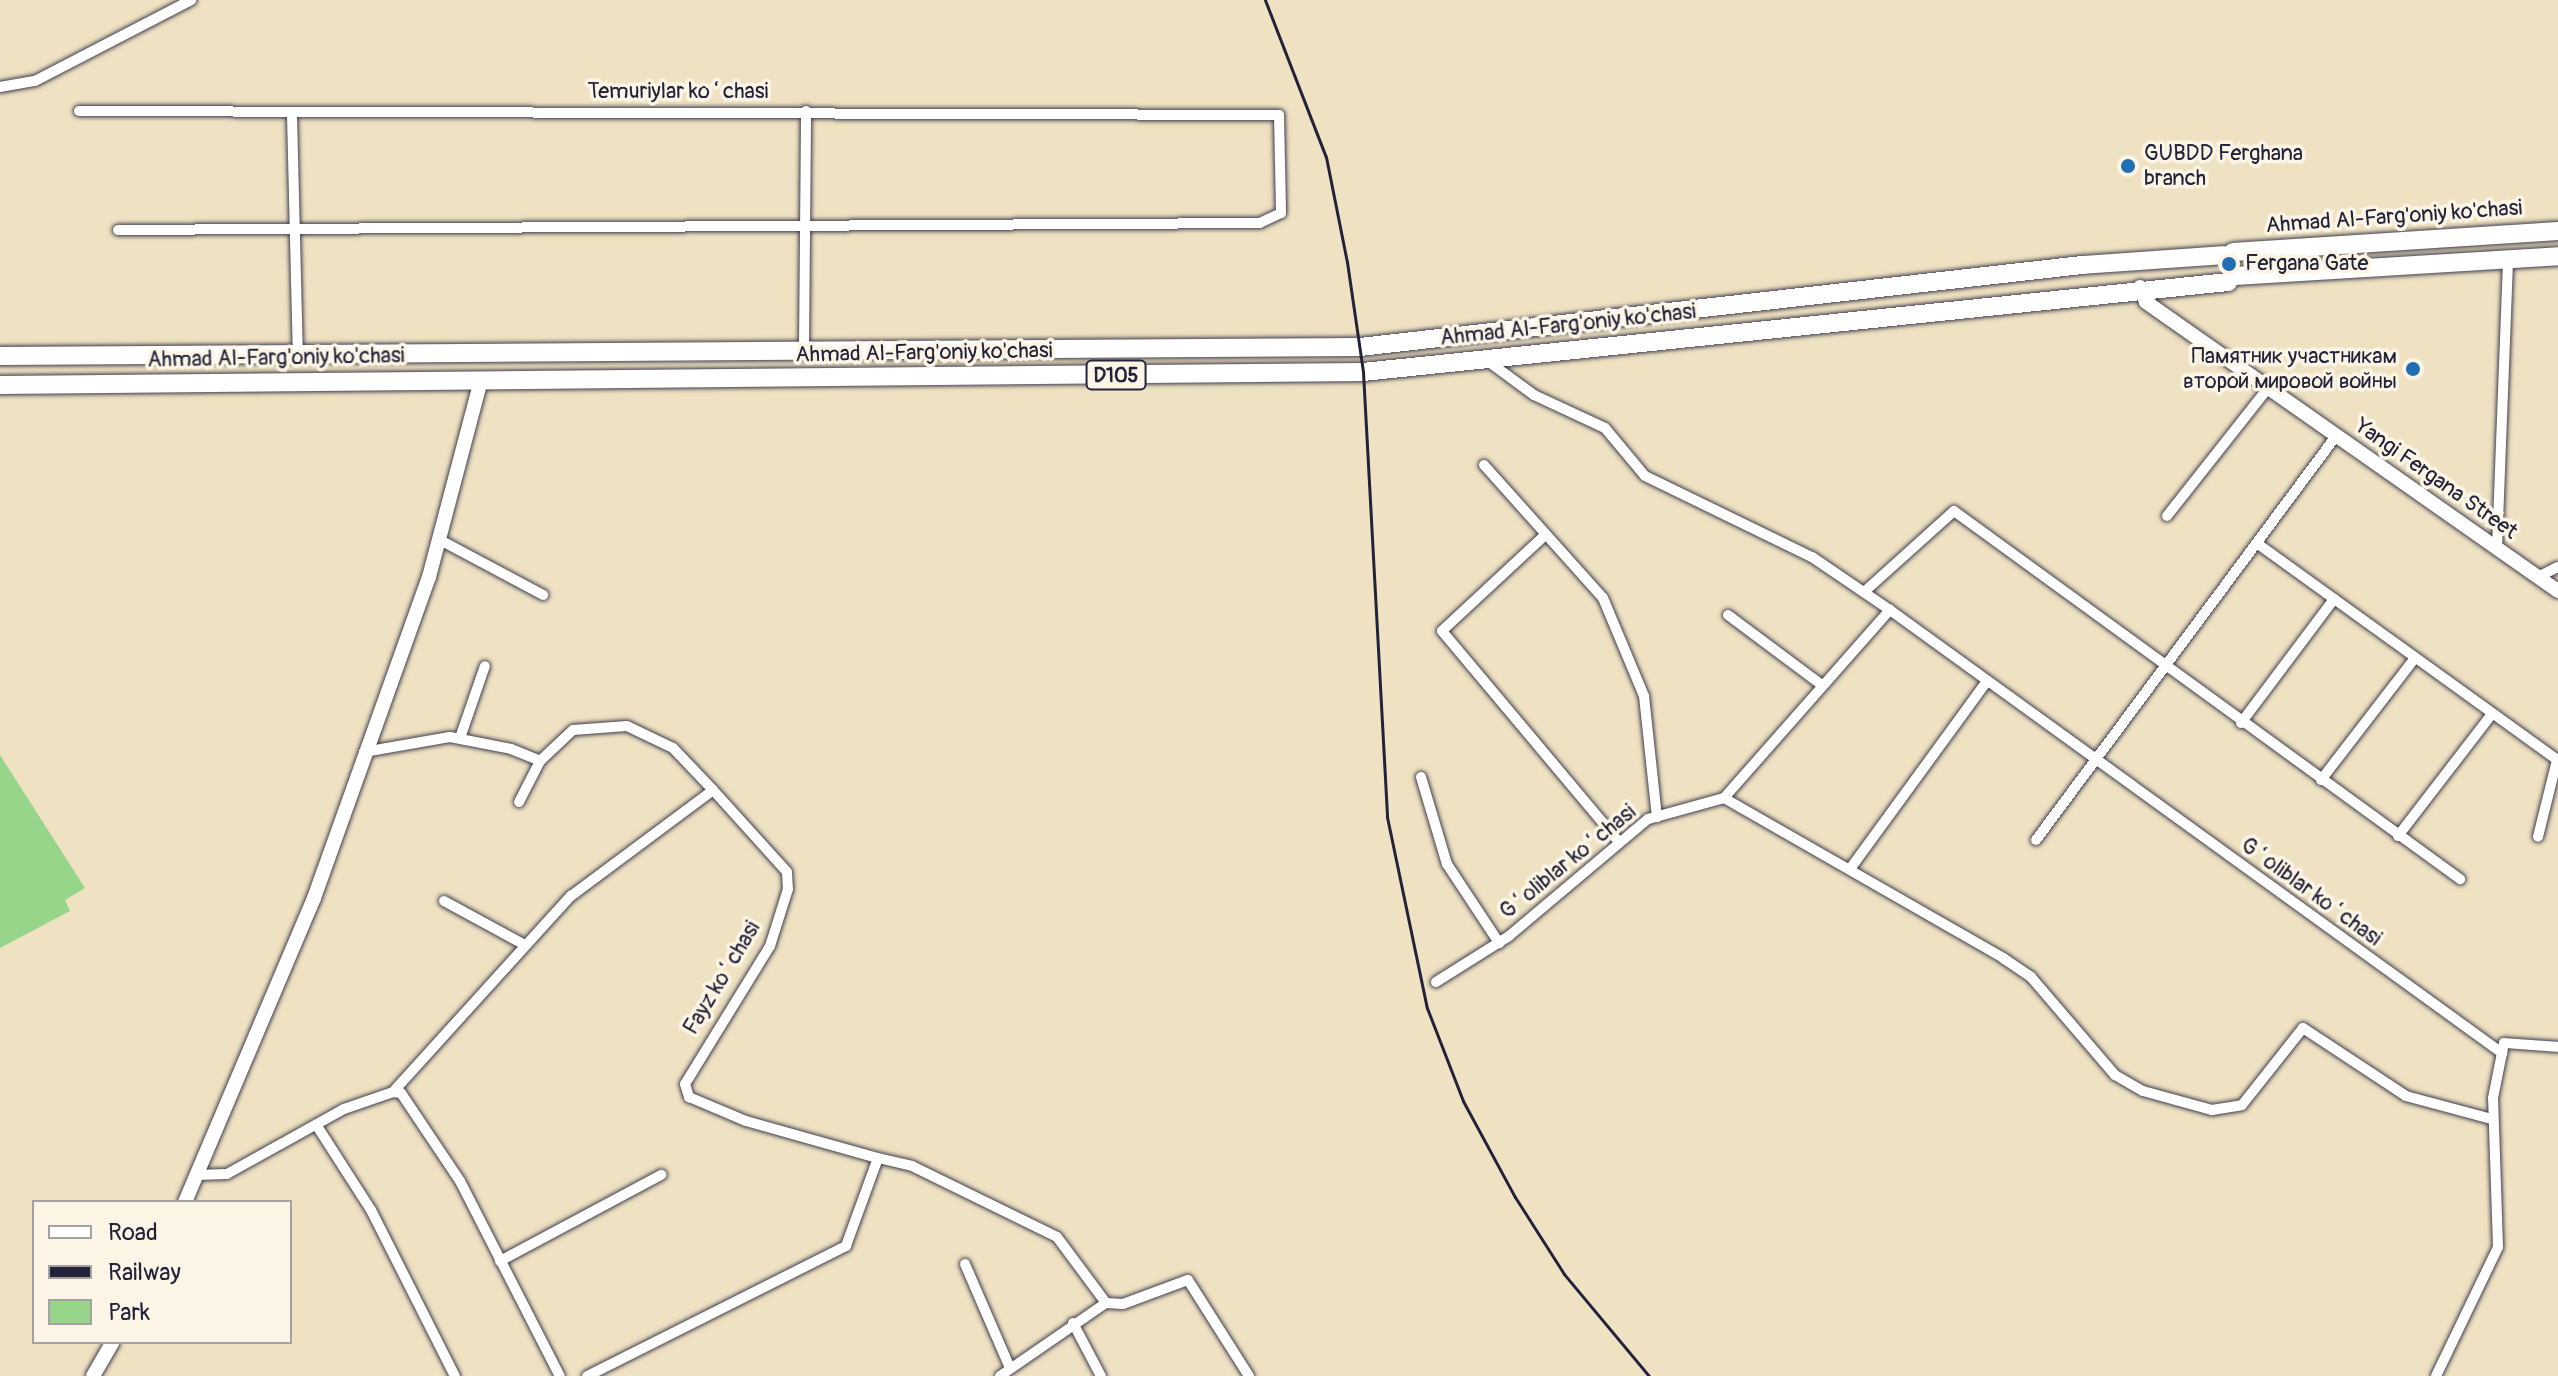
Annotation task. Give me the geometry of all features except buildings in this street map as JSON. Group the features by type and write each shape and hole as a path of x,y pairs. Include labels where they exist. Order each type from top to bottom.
{"highway":[{"name":"Ahmad Al-Farg'oniy ko'chasi","path":"0,356 659,348 1360,347 1825,293 2228,254 2558,231"},
{"name":"Ahmad Al-Farg'oniy ko'chasi","path":"0,385 1363,372 2140,287 2558,256"},
{"path":"1825,293 1830,320"},
{"path":"659,348 659,381"}],"street":[{"path":"0,87 35,81 191,0"},
{"name":"Temuriylar koʻchasi","path":"79,111 292,115 806,111 1277,113 1276,219 807,225"},
{"path":"804,349 806,111"},
{"path":"292,115 298,354"},
{"path":"118,230 807,225"},
{"path":"2497,548 2508,259"},
{"name":"Yangi Fergana Street","path":"2140,287 2146,302 2558,591"},
{"name":"Gʻoliblar koʻchasi","path":"1483,358 1534,395 1605,428 1645,476 1812,557 1864,592 2502,1053"},
{"path":"186,1200 280,989 440,540 481,380"},
{"path":"2167,516 2268,388"},
{"path":"2036,840 2097,762 2336,436"},
{"path":"1484,465 1543,537 1603,598 1644,696 1657,817"},
{"path":"1864,592 1954,511 2166,669 2460,879"},
{"path":"1543,537 1442,631 1619,842"},
{"path":"440,540 543,595"},
{"path":"2258,544 2557,759 2538,837"},
{"path":"2538,577 2558,567"},
{"path":"2241,723 2334,599"},
{"path":"1890,610 1724,798 2031,977 2115,1075 2143,1091 2212,1110 2252,1101 2303,1028 2406,1096 2492,1119"},
{"path":"1728,615 1822,685"},
{"path":"2321,780 2415,658"},
{"path":"460,738 485,666"},
{"path":"1850,869 1987,681"},
{"path":"2398,836 2492,714"},
{"path":"196,1175 227,1174 317,1126 393,1092 525,945 604,867 713,790 673,748 627,726 573,730 540,761 519,802"},
{"path":"364,752 460,738 540,761"},
{"path":"1421,777 1447,864 1499,943"},
{"name":"Fayz koʻchasi","path":"713,790 787,872 788,889 770,946 685,1084 689,1097 746,1121 878,1158"},
{"name":"Gʻoliblar koʻchasi","path":"1436,982 1499,943 1619,842 1657,817 1724,798"},
{"path":"444,901 525,945"},
{"path":"2436,1376 2498,1247 2492,1119 2502,1053 2509,1041 2558,1047"},
{"path":"393,1092 428,1128 560,1376"},
{"path":"317,1126 371,1210 455,1376"},
{"path":"587,1376 846,1246 878,1158 912,1166 1057,1237 1106,1303"},
{"path":"500,1261 661,1175"},
{"path":"965,1264 1005,1374 1073,1323 1106,1303 1123,1304 1188,1280 1249,1376"},
{"path":"1073,1323 1101,1376"},
{"path":"93,1376 112,1344"}],"green space":[{"path":"2286,254 2315,259 2150,269"},
{"path":"0,755 85,888 65,900 70,911 0,948"}],"railway":[{"path":"1265,0 1326,157 1347,262 1363,372 1387,817 1427,1008 1463,1101 1515,1197 1564,1274 1649,1376"}],"place":[{"name":"GUBDD Ferghana branch","path":"2128,166"},
{"name":"Fergana Gate","path":"2229,264"},
{"name":"Памятник участникам второй мировой войны","path":"2413,369"}]}
